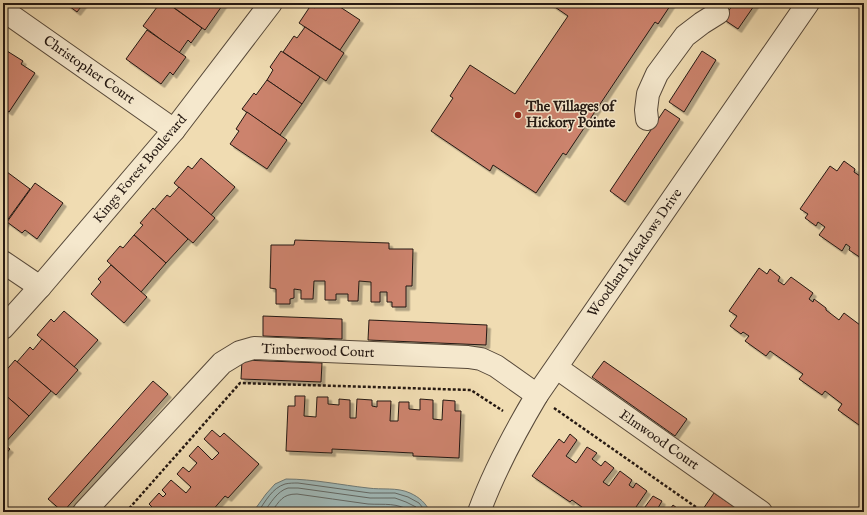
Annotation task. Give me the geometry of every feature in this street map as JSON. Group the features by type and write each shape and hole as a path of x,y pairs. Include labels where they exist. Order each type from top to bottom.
{"street":[{"name":"Kings Forest Boulevard","path":"3,328 40,287 174,130 270,3"},
{"name":"Woodland Meadows Drive","path":"478,512 487,490 516,432 543,400 556,368 808,3"},
{"name":"Christopher Court","path":"3,10 174,130"},
{"path":"647,119 646,110 648,94 657,74 685,36 718,13"},
{"path":"3,262 40,287"},
{"name":"Timberwood Court","path":"84,512 222,363 240,352 254,348 468,357 482,359 496,366 543,400"},
{"name":"Elmwood Court","path":"556,368 761,512"}],"path":[{"path":"126,512 240,383 471,390 504,411"},
{"path":"543,400 703,512"}],"water":[{"path":"286,479 317,481 373,489 405,491 419,498 430,512 253,512 275,484"}],"building":[{"path":"65,3 84,3 77,12"},
{"path":"160,3 167,3 202,28 191,43 188,40 179,53 143,26"},
{"path":"169,3 224,3 205,30"},
{"path":"318,3 334,3 360,20 340,50 299,23 311,5 315,8"},
{"name":"The Villages of Hickory Pointe","path":"549,3 672,3 658,24 655,22 566,155 563,153 536,193 493,165 490,171 431,131 453,98 450,96 470,65 515,94 568,16"},
{"path":"734,3 756,3 738,29 723,19"},
{"path":"305,27 344,53 326,81 283,52 294,36 297,38"},
{"path":"147,30 186,57 173,75 170,72 161,84 126,59"},
{"path":"7,51 23,61 21,64 35,73 9,112 3,108 3,57"},
{"path":"281,51 320,77 302,104 267,80 273,70 270,67"},
{"path":"702,51 716,60 684,112 669,102"},
{"path":"267,80 302,104 280,135 242,109 254,93 256,95"},
{"path":"665,109 680,119 625,202 610,191"},
{"path":"247,112 287,140 267,169 230,144 239,131 236,129"},
{"path":"201,158 235,187 211,215 174,183 188,166 192,169"},
{"path":"844,161 855,169 854,172 860,176 864,171 864,257 861,258 849,250 850,247 846,244 842,251 819,235 825,227 818,222 816,226 805,218 808,214 800,209 830,166 837,171"},
{"path":"3,169 30,189 3,226"},
{"path":"35,183 63,203 37,239 25,230 22,233 7,222"},
{"path":"179,187 215,218 193,243 154,210 167,195 170,197"},
{"path":"153,208 188,239 166,263 134,235 143,225 140,223"},
{"path":"134,235 166,263 141,292 107,261 120,246 123,248"},
{"path":"295,240 389,243 389,249 413,249 412,286 406,286 406,307 392,307 392,302 387,302 387,292 380,292 380,302 371,302 371,282 359,281 358,301 348,301 348,294 336,294 336,300 325,300 325,281 314,281 313,299 301,299 301,290 294,289 294,298 290,299 290,304 276,304 276,289 270,288 271,245 294,245"},
{"path":"111,265 147,297 124,323 91,294 101,282 98,279"},
{"path":"759,268 767,274 770,269 780,277 778,281 784,285 791,277 813,293 809,299 813,302 814,299 839,320 844,313 864,328 861,333 864,335 864,418 859,425 838,410 842,404 825,391 822,395 799,379 803,374 770,351 766,356 745,341 749,336 743,332 741,334 730,326 737,316 729,311"},
{"path":"64,311 98,340 74,367 37,335 51,319 54,322"},
{"path":"263,316 342,319 342,339 263,336"},
{"path":"369,320 487,325 486,345 368,340"},
{"path":"42,339 78,370 56,395 17,362 30,347 33,350"},
{"path":"15,360 51,391 29,416 3,393 3,381 6,378 3,374"},
{"path":"242,360 322,363 321,382 241,379"},
{"path":"604,361 687,419 675,436 592,377"},
{"path":"153,381 168,394 63,512 48,499"},
{"path":"3,393 29,416 4,444 3,444"},
{"path":"295,396 305,396 304,416 316,417 317,397 328,397 328,404 339,405 339,399 350,400 350,418 356,418 357,399 372,400 372,406 377,407 377,401 391,401 390,421 398,421 399,402 409,402 409,409 420,410 420,399 433,400 433,419 442,420 443,400 455,401 455,411 461,411 459,458 413,456 413,453 332,449 332,453 286,451 288,406 295,406"},
{"path":"212,430 220,437 224,433 259,464 228,498 225,496 211,512 157,512 149,504 159,493 163,497 166,494 162,490 171,480 186,493 191,487 177,474 183,467 189,472 197,463 189,456 198,446 212,460 219,453 204,439"},
{"path":"570,434 577,440 566,456 576,463 587,447 597,453 592,459 601,466 605,461 614,468 603,482 609,486 620,471 632,480 629,485 633,488 636,483 647,491 636,507 642,511 653,496 662,501 658,508 664,512 589,512 572,500 570,502 532,476 559,439 564,443"},
{"path":"3,444 10,449 3,457"},
{"path":"714,493 742,512 707,512 703,509"},
{"path":"673,505 682,512 668,512"}],"place":[{"name":"The Villages of Hickory Pointe","path":"518,115"}]}
